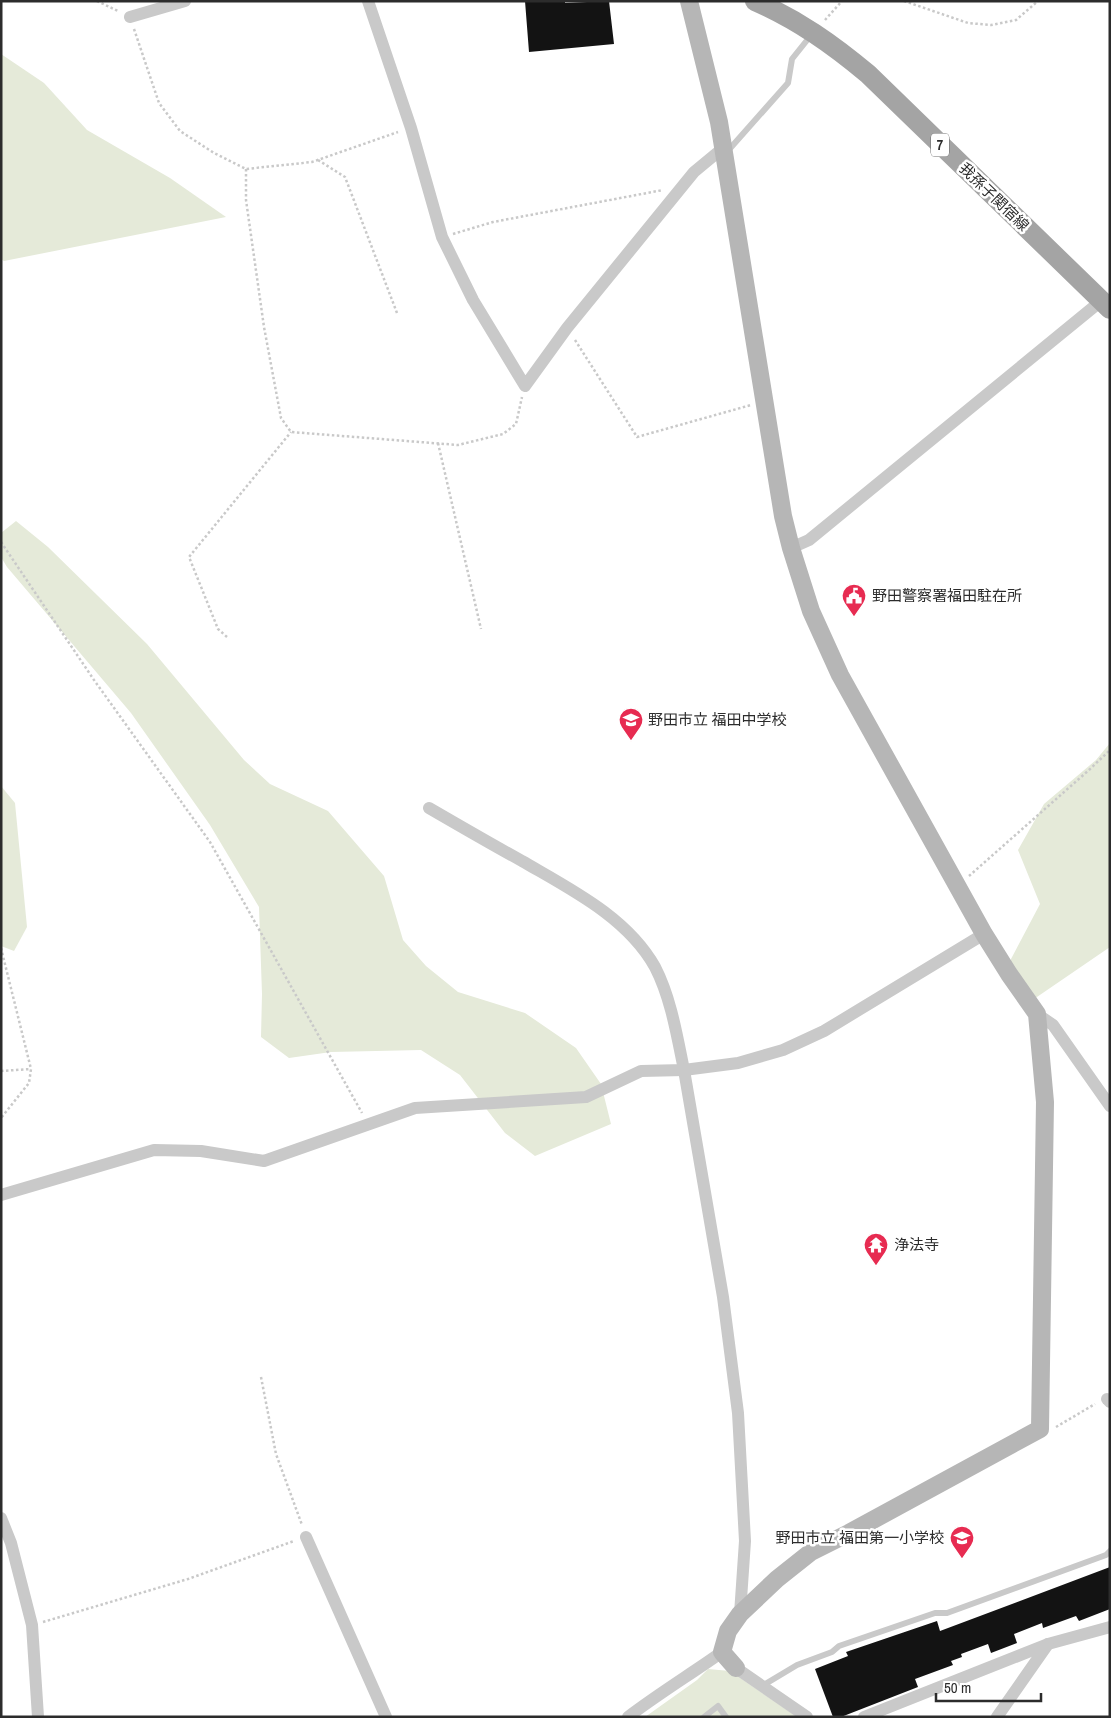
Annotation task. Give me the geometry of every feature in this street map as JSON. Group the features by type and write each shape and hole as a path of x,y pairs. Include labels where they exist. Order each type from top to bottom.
{"main road":[{"name":"我孫子関宿線","path":"755,1 814,32 868,74 1105,305"}],"street":[{"path":"130,17 185,1"},
{"path":"368,1 411,128 442,237 473,300 525,386 567,328 694,172 723,152"},
{"path":"689,1 719,122 784,516 791,548 810,611 840,675 984,934 1037,1014 1053,1025 1110,1106"},
{"path":"791,548 809,540 1105,305"},
{"path":"429,808 573,890 608,915 644,950 663,986 678,1038 684,1070 723,1296 738,1413 745,1541 740,1614"},
{"path":"1,1195 154,1150 201,1151 264,1160 416,1108 586,1097 641,1071 684,1070 738,1063 783,1050 824,1030 984,934"},
{"path":"628,1717 654,1697 722,1652 728,1631 740,1614 777,1579 811,1552 1040,1429 1046,1102 1037,1014"},
{"path":"1,1518 11,1543 32,1626 38,1717"},
{"path":"306,1537 386,1717"},
{"path":"864,1717 1048,1644 1110,1627"},
{"path":"997,1717 1048,1644"},
{"path":"722,1652 736,1668 806,1717"}],"lane":[{"path":"723,152 788,83 792,59 814,32"},
{"path":"762,1686 797,1665 832,1652 839,1646 935,1613 947,1613 1106,1555 1110,1551"},
{"path":"704,1717 718,1706 726,1717"}],"path":[{"path":"97,1 130,17 159,102 180,131 214,153 246,169 312,162 411,128"},
{"path":"814,32 842,1"},
{"path":"904,1 968,23 991,25 1016,20 1038,1"},
{"path":"318,160 345,177 397,313"},
{"path":"246,169 246,200 264,327 281,418 291,432 458,445 502,434 516,424 525,386"},
{"path":"442,237 493,222 684,186"},
{"path":"567,328 637,437 764,402"},
{"path":"227,637 218,629 190,557 291,432"},
{"path":"438,444 481,628"},
{"path":"1,542 94,680 210,842 368,1124"},
{"path":"958,886 1110,750"},
{"path":"1,948 31,1069 29,1083 1,1118"},
{"path":"1,1070 31,1069"},
{"path":"32,1626 188,1579 306,1537 276,1454 261,1377"},
{"path":"1040,1429 1048,1432 1090,1406 1109,1400"}],"green space":[{"path":"1,54 44,83 87,130 170,178 226,217 4,261 1,259"},
{"path":"16,521 48,547 147,644 244,760 270,784 328,811 384,876 403,940 426,966 458,992 525,1013 576,1048 601,1084 611,1124 535,1156 505,1133 460,1075 421,1050 331,1052 289,1058 261,1037 262,994 259,907 210,825 131,713 7,567 1,557 1,533"},
{"path":"1110,743 1110,947 1034,999 1008,979 1011,959 1040,904 1018,850 1044,804 1096,760"},
{"path":"1,786 15,803 27,927 14,951 1,946"},
{"path":"708,1669 730,1671 797,1717 645,1717 697,1680"}],"building":[{"path":"525,1 565,1 565,3 609,1 614,44 529,52"},
{"path":"1110,1567 1110,1609 1079,1621 1076,1616 1043,1628 1042,1623 1014,1634 1017,1643 991,1653 988,1644 961,1654 962,1657 951,1661 953,1665 915,1679 918,1687 841,1717 833,1717 815,1669 848,1656 846,1652 937,1621 940,1631"}],"place":[{"name":"野田警察署福田駐在所","path":"854,617"},
{"name":"野田市立 福田中学校","path":"631,741"},
{"name":"浄法寺","path":"876,1266"},
{"name":"野田市立 福田第一小学校","path":"962,1559"}]}
